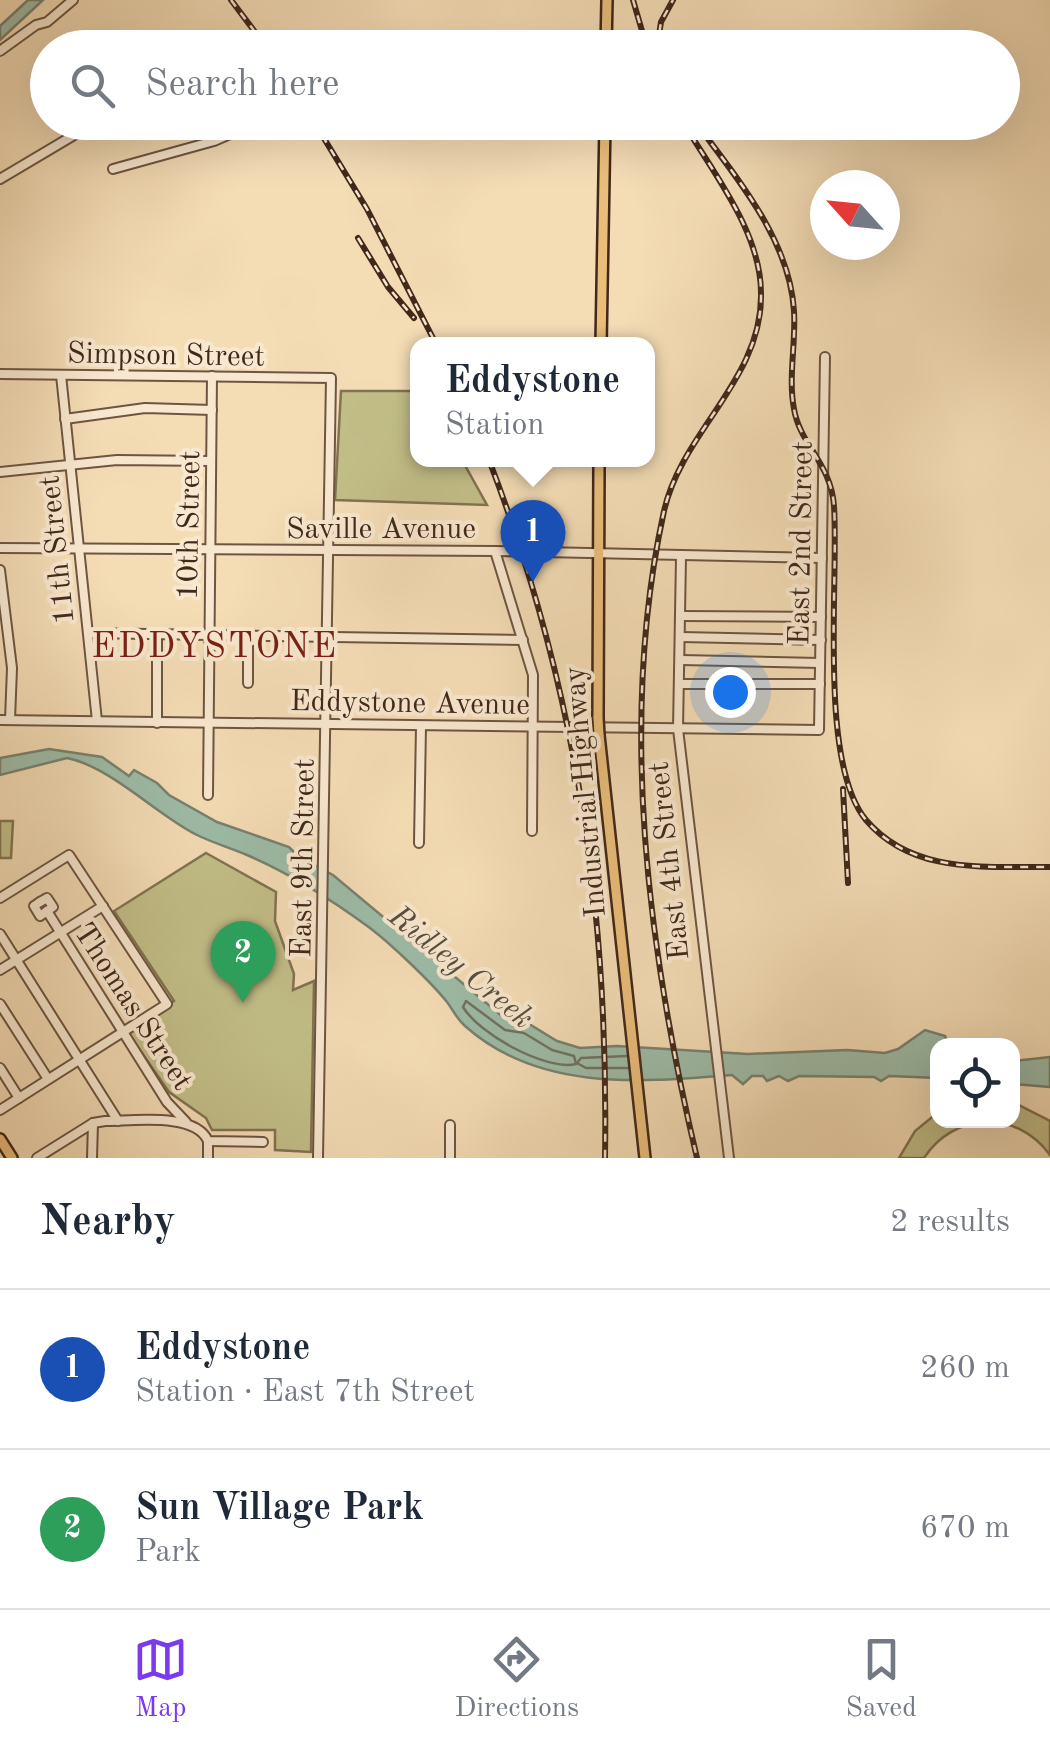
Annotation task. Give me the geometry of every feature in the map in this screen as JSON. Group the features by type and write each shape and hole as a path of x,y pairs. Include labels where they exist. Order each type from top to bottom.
{"main road":[{"path":"606,30 607,0"},
{"path":"601,337 605,140"},
{"name":"Industrial Highway","path":"599,467 599,736 645,1158"},
{"path":"0,1139 12,1158"}],"street":[{"path":"0,51 36,24 47,22 72,0"},
{"path":"2,177 65,140"},
{"path":"113,169 216,140"},
{"name":"East 2nd Street","path":"819,730 826,356"},
{"name":"Simpson Street","path":"0,374 332,378"},
{"name":"11th Street","path":"61,375 97,721"},
{"name":"10th Street","path":"208,795 212,376"},
{"name":"East 9th Street","path":"318,1158 332,378"},
{"path":"65,419 145,408 212,410"},
{"path":"0,472 118,460 211,461"},
{"name":"Saville Avenue","path":"0,548 495,551 822,558"},
{"path":"495,551 533,674 532,831"},
{"name":"East 4th Street","path":"682,557 678,729 728,1158"},
{"path":"0,570 12,668 5,720"},
{"path":"681,616 821,617"},
{"path":"88,633 524,640"},
{"path":"157,636 157,722"},
{"path":"248,637 248,682"},
{"path":"681,637 821,640"},
{"path":"680,660 820,663"},
{"path":"679,684 820,684"},
{"name":"Eddystone Avenue","path":"5,720 819,730"},
{"path":"418,843 421,726"},
{"path":"0,898 69,855 168,1004 0,1110"},
{"name":"Thomas Street","path":"28,881 40,902 34,906 40,916 47,911 167,1102 186,1122 201,1129 208,1141"},
{"path":"0,970 102,906"},
{"path":"0,934 118,1121"},
{"path":"0,1004 48,1079"},
{"path":"0,1068 19,1098"},
{"path":"36,1158 93,1123 186,1122"},
{"path":"92,1158 93,1123"},
{"path":"450,1125 450,1158"},
{"path":"208,1158 208,1141 262,1142"}],"shaded area":[{"path":"341,391 410,391 410,467 466,467 487,505 335,500"},
{"path":"0,821 13,821 11,858 0,858"},
{"path":"206,853 276,892 275,921 294,974 293,990 314,981 311,1152 275,1150 275,1130 212,1130 206,1118 169,1092 128,1033 174,1001 114,911"},
{"path":"1020,1106 1050,1121 1050,1155 1036,1140 1015,1128 1020,1128"},
{"path":"930,1119 930,1128 961,1128 937,1143 924,1158 899,1158 915,1131"}],"water":[{"path":"28,0 43,0 0,40 0,26"},
{"path":"49,749 102,757 129,776 134,770 157,783 169,795 217,822 289,847 299,857 333,875 503,1017 529,1024 557,1041 580,1048 617,1046 748,1054 847,1050 885,1053 898,1049 925,1030 946,1038 930,1038 930,1078 889,1076 881,1081 874,1077 799,1076 788,1081 779,1076 767,1081 763,1076 752,1076 743,1084 732,1075 627,1080 558,1072 494,1047 465,1026 440,994 379,935 311,888 197,835 84,763 67,758 0,775 0,758"},
{"path":"1050,1057 1050,1087 1020,1085 1020,1060"}],"railway":[{"path":"231,0 254,30"},
{"path":"633,0 642,30"},
{"path":"660,30 673,0"},
{"path":"325,140 367,209 432,337"},
{"path":"694,140 744,226 759,270 761,293 758,324 749,352 673,482 650,591 643,672 641,753 653,918 697,1158"},
{"path":"709,140 761,215 790,286 794,311 794,409 802,433 827,478 834,506 836,715 841,757 851,793 866,820 885,838 928,859 976,866 1050,867"},
{"path":"358,238 388,287 414,318"},
{"path":"491,467 545,631 582,803 601,978 605,1158"},
{"path":"843,789 848,883"}],"place":[{"name":"Eddystone","path":"533,582"},
{"name":"Sun Village Park","path":"243,1003"}],"district":[{"name":"EDDYSTONE","path":"215,645"}],"water label":[{"name":"Ridley Creek","path":"462,966"}]}
